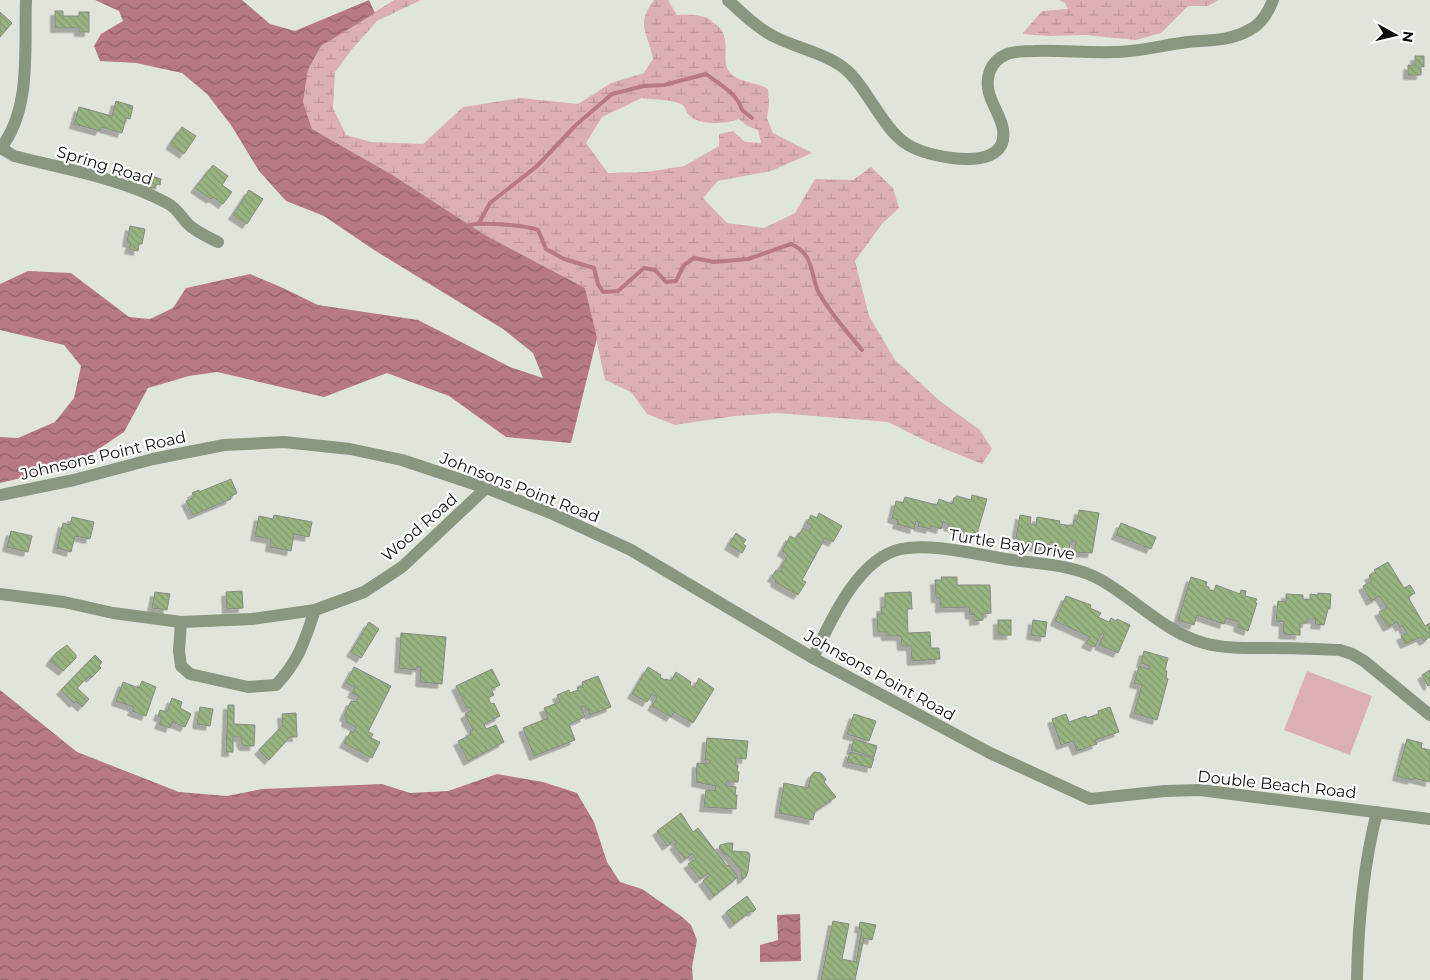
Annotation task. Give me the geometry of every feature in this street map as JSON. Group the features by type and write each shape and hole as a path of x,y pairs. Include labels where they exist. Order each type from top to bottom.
{"street":[{"name":"Spring Road","path":"26,0 23,96 12,130 1,148 14,156 103,178 169,203 180,212 188,224 218,242"},
{"path":"728,0 754,24 775,37 842,67 854,77 888,127 901,141 910,147 952,158 975,160 986,158 995,153 1002,144 1003,127 989,93 988,77 993,64 1005,54 1023,51 1057,50 1115,52 1224,40 1251,29 1263,19 1273,0"},
{"name":"Johnsons Point Road","path":"0,495 74,480 153,459 224,445 284,442 350,449 402,460 486,488 553,514 631,550 813,658 990,753 1090,799"},
{"name":"Wood Road","path":"0,594 64,602 113,613 181,622 252,620 315,610 364,592 402,567 486,488"},
{"name":"Turtle Bay Drive","path":"813,658 827,628 844,599 865,572 883,555 900,549 937,549 982,554 1082,571 1100,579 1124,594 1169,628 1205,643 1252,648 1340,650 1352,654 1380,674 1430,716"},
{"path":"181,622 179,651 181,666 190,674 248,687 276,685 291,670 302,649 315,610"},
{"name":"Double Beach Road","path":"1090,799 1164,791 1200,790 1430,818"},
{"path":"1357,980 1358,937 1364,878 1377,812"}],"green space":[{"path":"394,0 421,0 377,21 353,48 335,72 333,108 346,135 371,142 423,144 463,107 521,98 578,104 611,83 644,73 653,59 644,23 648,9 654,0 668,0 677,15 694,15 708,18 724,35 726,63 732,75 740,80 768,89 769,105 767,118 773,133 812,153 771,171 718,181 703,198 727,223 764,228 795,213 815,179 853,180 871,167 893,188 899,208 882,224 855,261 869,316 895,360 940,401 980,430 992,449 982,464 928,442 888,422 777,413 735,416 675,425 647,414 631,392 605,380 585,288 485,235 391,174 312,129 303,103 308,70 321,46","holes":["642,98 677,102 684,107 690,116 707,123 721,123 739,119 747,126 758,130 761,143 745,142 733,131 719,134 719,146 684,166 647,172 608,173 586,143 602,117"]},
{"path":"1059,0 1219,0 1208,6 1188,6 1161,33 1136,40 1085,35 1049,36 1022,34 1042,11 1068,9 1065,3"},
{"path":"1307,671 1372,696 1350,755 1284,730"}],"water":[{"path":"95,0 242,0 270,24 295,31 369,0 375,13 321,46 308,70 303,102 312,129 391,174 485,235 585,288 597,338 571,443 506,437 449,396 387,373 324,397 217,372 189,376 148,388 124,432 75,465 0,483 0,437 18,438 55,422 74,398 81,366 64,345 0,330 0,284 28,271 71,273 129,317 150,319 173,308 186,288 250,274 318,305 418,320 510,367 543,378 533,353 503,329 374,250 324,216 286,201 259,171 231,125 207,94 182,73 136,63 100,61 94,46 101,34 123,21 119,11"},
{"path":"0,690 77,752 179,792 227,796 262,789 382,784 410,793 448,791 497,774 543,782 577,793 594,822 607,862 620,882 642,889 691,925 697,940 692,967 693,980 0,980"},
{"path":"800,914 801,961 760,962 760,945 778,940 777,915"}],"building":[{"path":"55,11 63,11 63,16 79,16 79,12 89,12 89,32 79,32 79,28 55,28"},
{"path":"0,12 12,23 0,37"},
{"path":"1415,56 1424,56 1424,67 1421,66 1421,75 1408,75 1408,65 1415,66"},
{"path":"116,101 133,106 130,119 126,118 122,133 101,127 100,131 74,124 79,107 112,116"},
{"path":"182,127 196,136 184,154 171,145"},
{"path":"213,165 228,176 222,185 232,192 223,204 213,197 211,199 195,188"},
{"path":"148,175 161,179 160,185 157,184 154,188 149,187"},
{"path":"249,190 263,199 247,224 233,215"},
{"path":"130,226 145,229 142,244 139,244 138,251 129,249 131,243 127,242"},
{"path":"231,479 237,493 230,497 231,499 193,515 186,501 194,497 192,493"},
{"path":"972,495 987,499 976,537 962,533 963,530 948,526 949,524 943,522 941,529 931,526 930,529 918,526 919,522 916,521 914,529 897,524 898,520 892,518 896,501 903,503 905,497 937,505 939,499 952,504 957,496 971,500"},
{"path":"1079,510 1099,513 1092,553 1074,552 1076,542 1071,541 1068,553 1053,550 1054,543 1050,542 1049,549 1032,546 1033,543 1027,541 1026,545 1015,543 1020,515 1031,517 1030,524 1036,525 1037,517 1060,521 1059,524 1073,526 1074,520 1077,520"},
{"path":"819,513 842,526 833,542 825,538 802,580 806,582 798,595 775,582 776,579 772,577 776,570 780,572 783,568 781,567 788,555 782,551 790,536 796,539 803,528 809,531 812,526 807,523 811,515 817,518"},
{"path":"274,515 312,522 309,537 294,534 291,551 270,547 271,539 255,536 259,516 273,519"},
{"path":"72,517 94,522 90,539 75,536 71,552 57,548 63,523 70,525"},
{"path":"1121,523 1156,537 1151,549 1116,535"},
{"path":"11,531 32,536 28,552 7,547"},
{"path":"736,533 746,540 743,544 746,546 742,553 729,545"},
{"path":"1388,562 1404,588 1410,585 1415,593 1408,597 1425,626 1430,623 1430,637 1424,641 1421,637 1405,644 1401,636 1407,633 1402,625 1400,627 1397,622 1388,627 1379,612 1387,608 1380,596 1371,601 1363,586 1372,581 1369,576 1376,572 1374,570"},
{"path":"941,577 957,577 957,585 990,585 991,613 983,614 983,620 974,621 974,614 970,615 969,607 940,608 940,598 936,598 935,580 942,580"},
{"path":"1191,577 1207,582 1206,586 1209,587 1209,590 1214,591 1216,585 1240,594 1241,590 1246,591 1245,596 1257,599 1248,631 1238,627 1239,622 1226,618 1224,624 1197,615 1194,625 1178,620"},
{"path":"242,591 243,608 227,609 226,592"},
{"path":"155,592 170,594 167,610 152,608"},
{"path":"911,592 912,609 907,609 908,633 930,632 931,648 939,648 940,659 912,661 911,646 902,646 901,636 886,636 886,632 878,632 877,614 882,614 881,607 885,607 885,593"},
{"path":"1318,593 1331,594 1330,609 1328,609 1324,625 1315,624 1316,619 1307,619 1307,623 1300,623 1300,635 1283,634 1284,622 1276,621 1278,601 1286,602 1286,594 1303,595 1303,599 1310,600 1310,594 1318,595"},
{"path":"1066,596 1091,605 1090,608 1101,613 1098,617 1109,622 1111,618 1130,625 1118,653 1099,645 1104,634 1102,633 1095,647 1086,643 1090,637 1055,621"},
{"path":"998,620 1011,620 1011,635 998,635"},
{"path":"1033,620 1047,622 1045,637 1031,635"},
{"path":"369,622 379,629 361,658 351,652"},
{"path":"401,633 446,637 442,684 420,682 421,667 416,667 416,670 399,668"},
{"path":"67,645 76,655 76,658 63,671 50,661 56,653"},
{"path":"1144,651 1168,658 1165,670 1167,671 1166,678 1168,679 1157,720 1134,713 1142,685 1134,683 1139,666 1149,669 1150,666 1141,663"},
{"path":"95,655 102,662 99,666 101,668 91,678 89,676 77,688 89,699 82,707 76,701 74,703 61,690"},
{"path":"354,667 391,686 368,732 373,734 371,738 380,742 372,758 344,743 351,731 353,733 356,727 346,722 347,718 344,716 351,701 355,702 359,696 352,693 355,687 346,683"},
{"path":"648,667 661,675 660,677 665,680 671,681 676,672 691,682 690,685 694,688 699,678 714,689 693,723 674,712 671,717 652,706 657,697 652,694 647,702 632,694"},
{"path":"492,669 500,685 491,689 494,695 488,698 491,704 494,703 500,716 484,724 486,729 496,725 504,742 468,761 458,741 471,735 470,731 473,730 465,714 472,710 470,707 467,708 456,686"},
{"path":"1430,670 1430,685 1428,686 1422,675"},
{"path":"598,676 611,707 590,715 588,709 586,710 584,706 581,707 585,717 569,724 575,740 534,756 523,728 548,718 544,708 560,702 557,695 569,690 570,693 578,690 577,688 583,686 582,682"},
{"path":"142,681 156,687 146,716 132,711 134,707 116,701 123,682 139,688"},
{"path":"172,698 182,702 180,708 191,714 185,727 172,722 170,728 159,724 162,718 158,716 160,710 167,712"},
{"path":"228,705 234,705 234,724 255,725 254,746 244,746 241,742 241,737 233,737 233,752 226,752"},
{"path":"200,707 213,709 210,726 197,724"},
{"path":"1110,707 1119,732 1095,740 1097,744 1077,751 1073,741 1061,745 1052,719 1066,714 1069,722 1099,714 1098,711"},
{"path":"296,713 297,737 290,737 269,760 259,750 283,725 282,714"},
{"path":"854,714 876,721 869,741 847,734"},
{"path":"707,738 748,741 746,759 736,758 737,772 739,772 738,782 726,782 726,786 736,787 736,809 704,807 706,790 715,790 716,786 696,782 697,763 709,764 710,760 705,760"},
{"path":"854,739 877,746 874,757 851,750"},
{"path":"1407,739 1422,743 1421,748 1430,750 1430,782 1397,776"},
{"path":"850,752 874,758 871,768 847,762"},
{"path":"814,772 821,773 826,779 824,782 836,797 815,811 813,820 779,813 784,783 808,788"},
{"path":"681,813 693,832 698,828 727,866 729,865 738,877 714,896 703,881 710,875 708,873 700,879 688,864 696,859 692,854 685,859 674,845 677,843 675,840 667,846 657,831"},
{"path":"733,843 732,851 748,852 750,855 748,871 746,877 742,880 741,871 730,857 719,848 720,845"},
{"path":"747,896 756,909 734,924 726,912"},
{"path":"833,921 849,924 842,959 856,962 862,929 859,928 860,922 876,925 872,940 864,938 855,980 821,980"}],"waterway":[{"path":"479,223 490,203 537,166 577,124 612,94 644,86 664,85 706,74 732,94 737,99 742,110 752,118"},
{"path":"469,225 504,224 538,230 546,249 564,259 594,268 598,284 603,292 618,291 644,268 655,270 666,282 676,281 684,265 694,258 714,262 748,259 791,244 804,253 811,266 816,286 823,300 862,350"}]}
